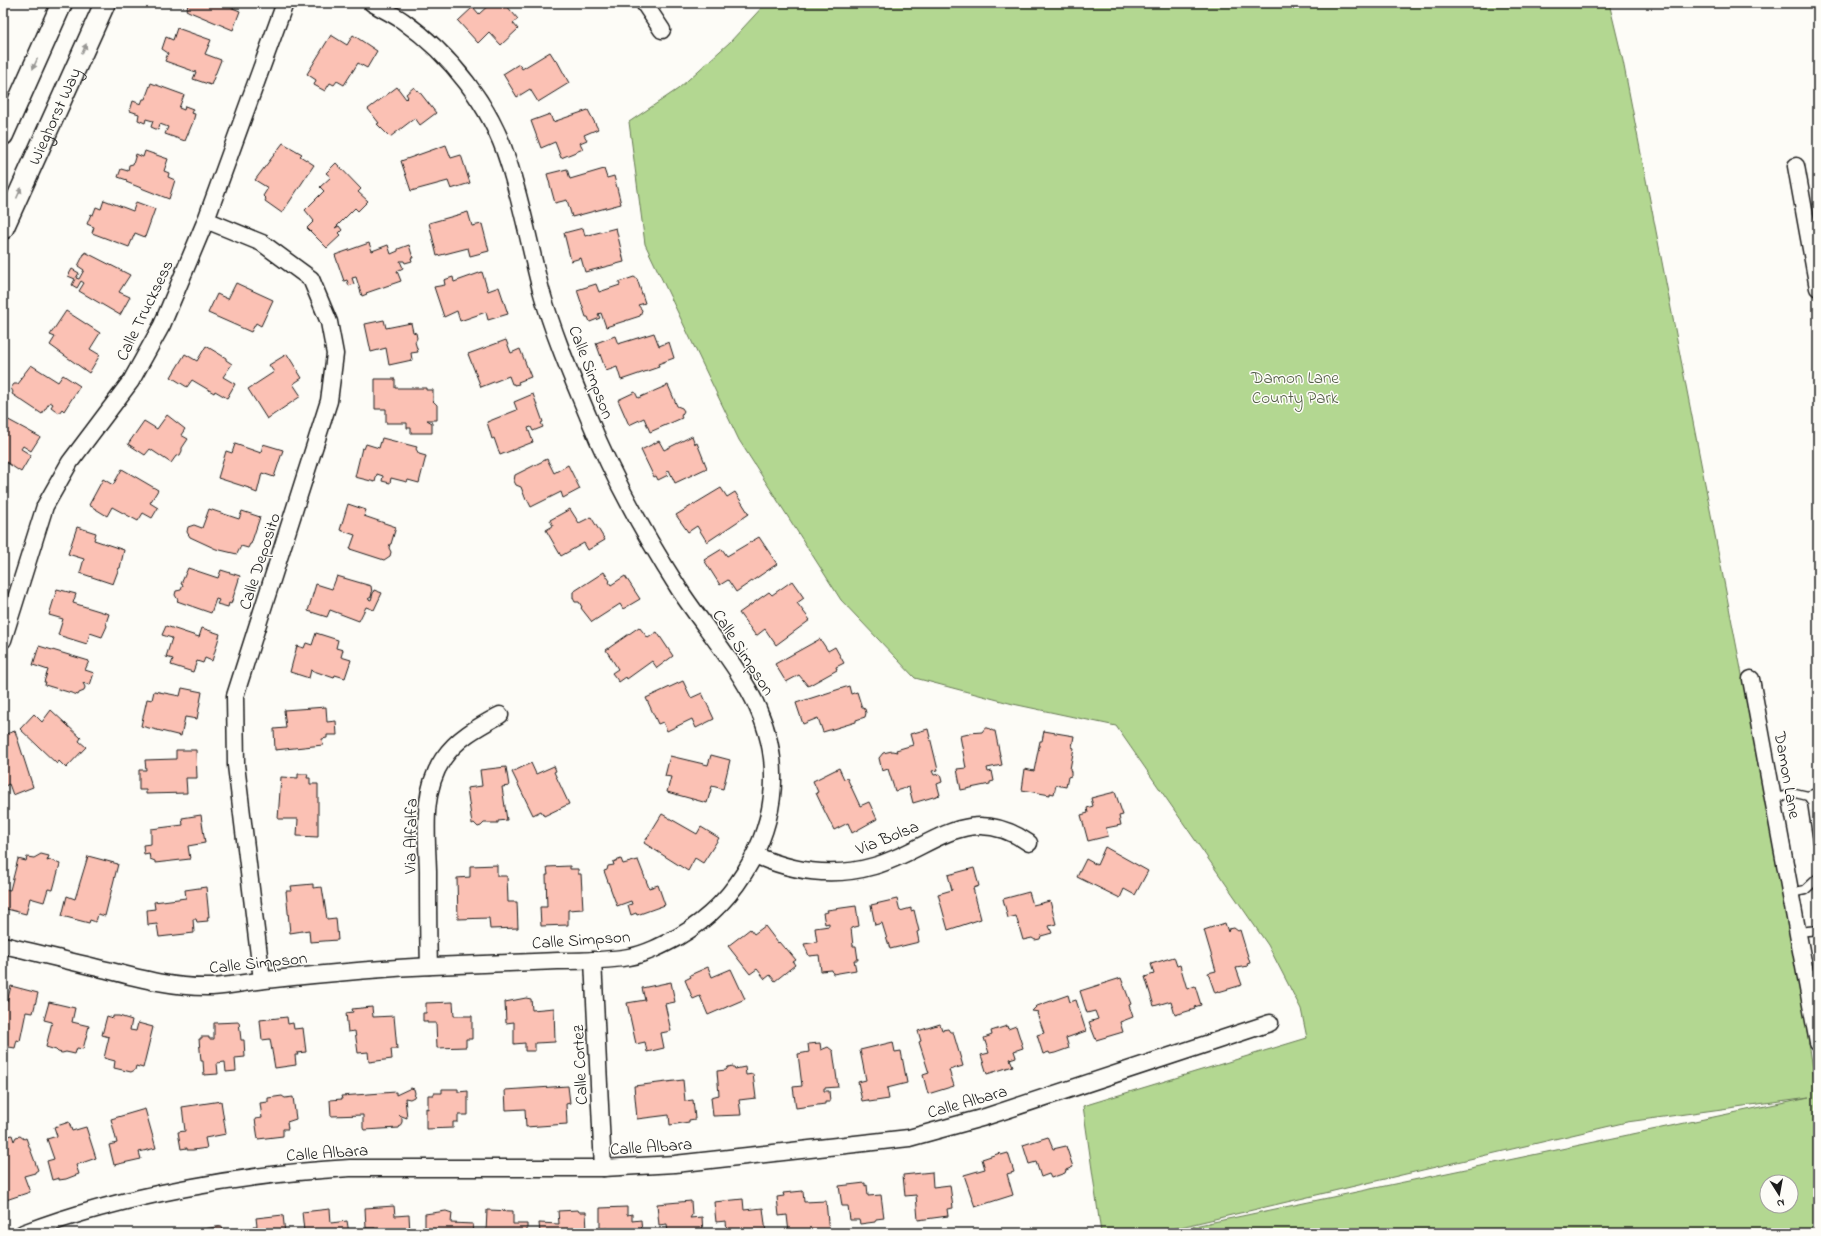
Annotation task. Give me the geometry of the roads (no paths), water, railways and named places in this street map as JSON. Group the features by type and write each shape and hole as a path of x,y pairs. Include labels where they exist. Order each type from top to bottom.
{"street":[{"path":"3,136 62,3"},
{"name":"Wieghorst Way","path":"3,229 105,3"},
{"name":"Calle Trucksess","path":"3,640 45,506 70,462 134,375 162,325 206,220 285,3"},
{"name":"Calle Simpson","path":"3,945 178,986 213,987 262,980 429,966 593,960 631,957 668,942 686,932 713,911 732,890 755,855 770,815 773,776 768,738 756,702 736,669 680,590 637,519 591,423 569,370 543,296 508,160 490,119 470,88 442,55 403,21 372,3"},
{"path":"644,3 662,30"},
{"path":"1796,166 1818,288"},
{"name":"Calle Deposito","path":"206,220 262,243 311,279 329,322 335,354 329,400 235,696 236,765 262,980"},
{"name":"Damon Lane","path":"1751,679 1818,1043"},
{"name":"Via Alfalfa","path":"429,966 427,810 431,784 442,759 459,740 468,732 500,715"},
{"name":"Via Bolsa","path":"755,855 771,862 793,868 822,873 857,870 885,862 950,831 968,826 1000,828 1015,834 1029,843"},
{"name":"Calle Cortez","path":"593,960 603,1168"},
{"name":"Calle Albara","path":"23,1233 81,1214 144,1198 201,1186 312,1170 350,1168 603,1168 675,1164 909,1138 985,1117 1270,1023"}],"lane":[{"path":"1774,799 1796,793 1808,796 1818,792"},
{"path":"1808,796 1812,802 1818,842"},
{"path":"1791,893 1805,890 1818,878"},
{"path":"1798,932 1818,930"}],"park label":[{"name":"Damon Lane County Park","path":"1295,387"}]}
